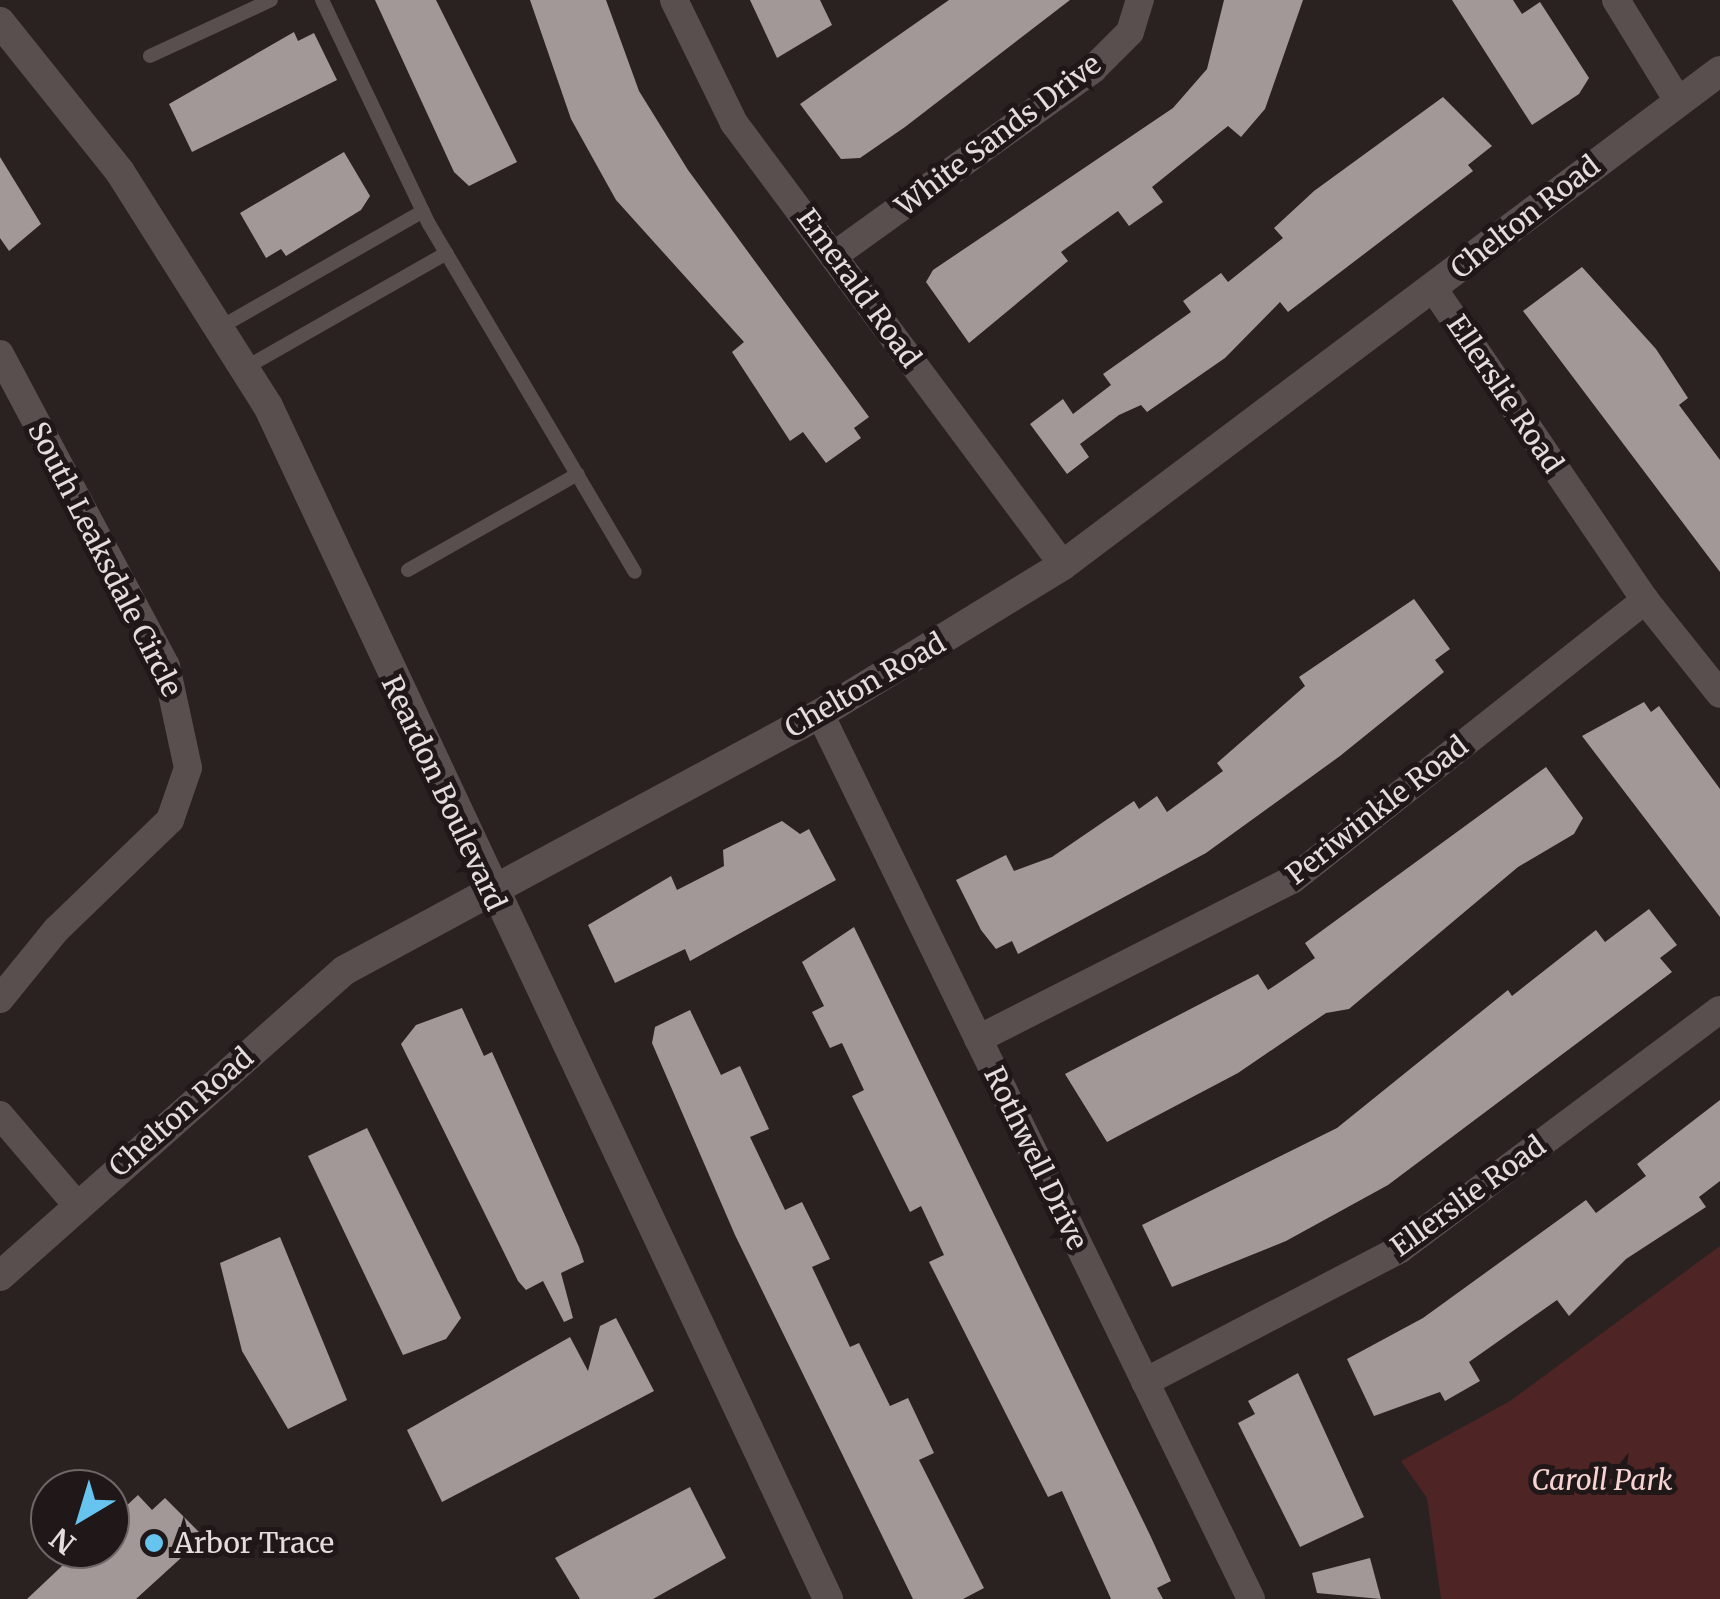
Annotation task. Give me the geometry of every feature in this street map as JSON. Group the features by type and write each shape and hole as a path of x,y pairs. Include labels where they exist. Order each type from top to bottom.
{"street":[{"name":"Emerald Road","path":"674,0 734,123 836,254 1062,565"},
{"name":"White Sands Drive","path":"836,254 1092,69 1130,32 1140,0"},
{"path":"1616,0 1677,99"},
{"name":"Reardon Boulevard","path":"0,22 120,172 244,368 488,890 828,1599"},
{"name":"Chelton Road","path":"0,1276 76,1204 346,970 820,714 1062,565 1433,288 1677,99 1720,71"},
{"name":"Ellerslie Road","path":"1433,288 1645,600 1720,694"},
{"name":"South Leaksdale Circle","path":"0,354 166,666 188,768 170,820 56,930 0,1000"},
{"name":"Periwinkle Road","path":"978,1038 1292,880 1645,600"},
{"name":"Rothwell Drive","path":"820,714 1252,1599"},
{"name":"Ellerslie Road","path":"1144,1382 1400,1249 1720,1010"},
{"path":"0,1115 76,1204"}],"lane":[{"path":"150,56 271,0"},
{"path":"322,0 423,211 635,572"},
{"path":"218,328 423,211"},
{"path":"244,368 447,254"},
{"path":"408,570 578,474"}],"green space":[{"name":"Caroll Park","path":"1720,1246 1720,1599 1441,1599 1427,1498 1401,1461 1510,1401"}],"building":[{"path":"375,0 436,0 517,162 469,186 454,172"},
{"path":"530,0 606,0 639,91 688,170 869,417 854,428 861,438 826,463 803,432 790,441 732,352 744,342 616,200 571,119"},
{"path":"750,0 820,0 832,25 777,58"},
{"path":"949,0 1070,0 905,127 860,158 841,159 800,104"},
{"path":"1224,0 1303,0 1265,109 1241,137 1228,126 1152,187 1163,202 1129,226 1118,211 1061,252 1068,261 969,343 926,282 933,270 1173,108 1207,69"},
{"path":"1452,0 1513,0 1522,14 1540,2 1589,78 1579,94 1532,125"},
{"path":"294,32 298,41 314,33 337,80 192,152 169,104"},
{"path":"1443,97 1492,146 1468,165 1473,171 1288,312 1280,302 1225,358 1147,412 1141,405 1119,415 1080,444 1089,457 1067,474 1030,424 1063,399 1073,414 1111,385 1103,374 1191,312 1183,301 1221,273 1228,282 1283,238 1274,228 1314,191"},
{"path":"344,152 370,196 361,210 286,256 281,249 266,258 240,213"},
{"path":"0,157 41,224 9,251 0,238"},
{"path":"1582,267 1656,349 1688,398 1679,405 1720,460 1720,572 1523,311"},
{"path":"1414,599 1450,649 1435,660 1444,672 1340,756 1206,853 1018,954 1012,941 996,949 981,930 956,880 1006,855 1014,871 1052,857 1134,801 1139,809 1157,796 1167,812 1223,771 1217,763 1305,686 1299,677"},
{"path":"1644,702 1651,712 1659,706 1720,789 1720,917 1582,736"},
{"path":"1546,767 1583,818 1574,834 1518,867 1349,1009 1326,1013 1238,1073 1107,1142 1065,1074 1258,974 1268,990 1315,958 1305,943"},
{"path":"782,821 800,834 809,829 836,880 690,961 685,949 615,983 588,925 671,876 677,890 724,866 723,850"},
{"path":"1649,909 1677,945 1660,958 1672,972 1388,1185 1286,1241 1172,1287 1142,1225 1337,1128 1508,990 1512,996 1596,930 1605,942"},
{"path":"854,927 1150,1535 1171,1581 1157,1588 1163,1599 1111,1599 1062,1491 1048,1497 929,1262 944,1255 921,1206 910,1212 852,1096 864,1090 842,1043 830,1048 812,1012 824,1006 802,962"},
{"path":"462,1008 484,1056 492,1052 584,1262 561,1273 573,1318 564,1322 543,1281 526,1290 518,1281 401,1044 416,1025"},
{"path":"690,1010 721,1075 740,1066 769,1129 750,1137 785,1210 802,1202 830,1259 812,1267 850,1347 859,1343 890,1406 908,1398 934,1453 919,1460 984,1588 963,1599 913,1599 735,1235 652,1043 655,1027"},
{"path":"1720,1100 1720,1181 1699,1197 1706,1207 1626,1259 1569,1316 1557,1300 1469,1362 1480,1381 1445,1401 1440,1392 1374,1416 1347,1359 1423,1318 1586,1200 1596,1213 1646,1176 1637,1164"},
{"path":"367,1128 461,1318 446,1339 403,1355 308,1156"},
{"path":"280,1237 347,1400 288,1429 242,1351 220,1263"},
{"path":"616,1318 654,1391 442,1502 407,1430 570,1337 588,1371 600,1326"},
{"path":"1298,1373 1364,1517 1300,1547 1238,1423 1255,1414 1248,1401"},
{"path":"690,1487 726,1558 653,1599 580,1599 555,1558"},
{"name":"Arbor Trace","path":"138,1495 152,1510 165,1498 204,1537 136,1599 27,1599 59,1569 130,1569 130,1502"},
{"path":"1370,1558 1381,1599 1317,1593 1312,1573"}],"place":[{"name":"Arbor Trace","path":"154,1543"}]}
